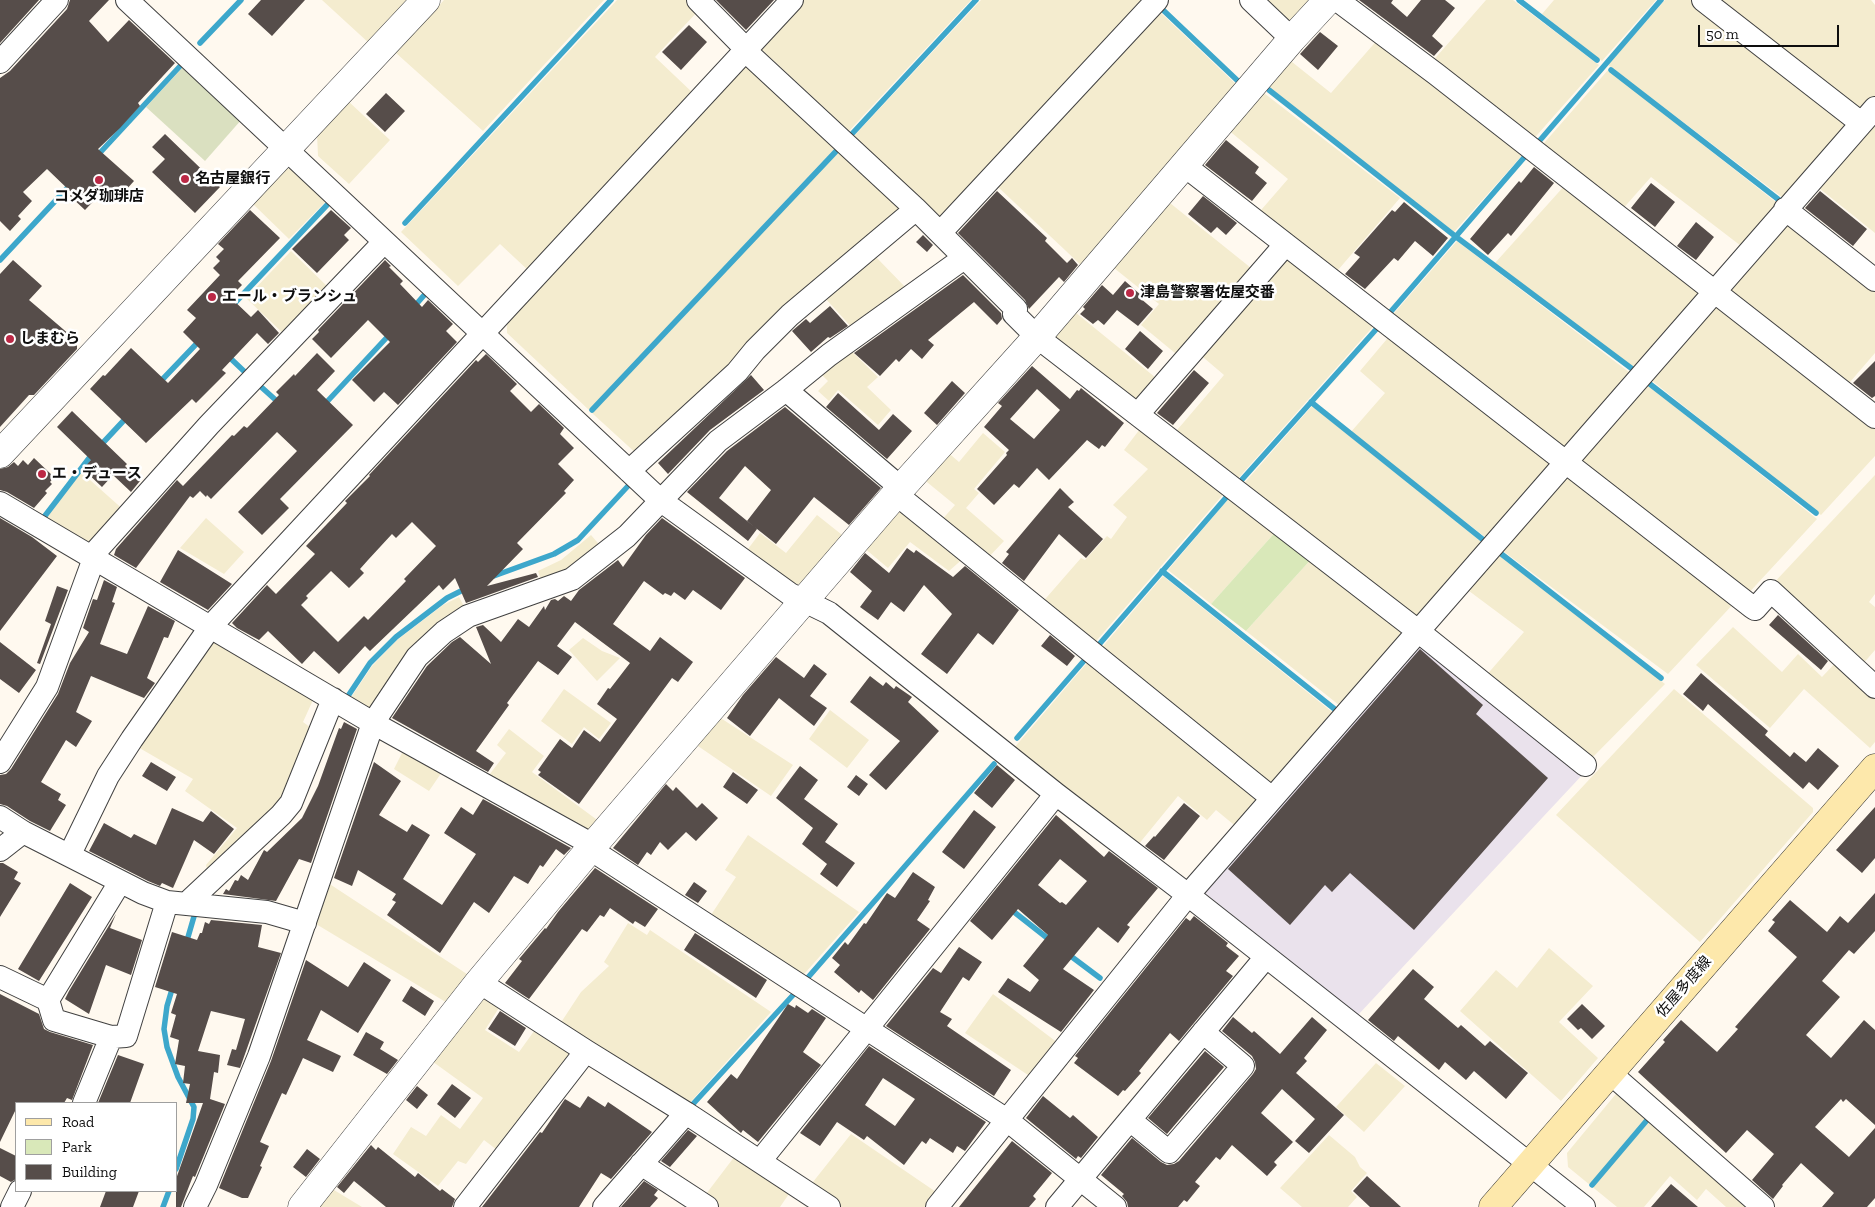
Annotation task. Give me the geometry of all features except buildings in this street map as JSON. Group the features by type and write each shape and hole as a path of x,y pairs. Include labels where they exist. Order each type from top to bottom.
{"main road":[{"name":"佐屋多度線","path":"1493,1207 1875,768"}],"street":[{"path":"0,62 57,0"},
{"path":"127,0 660,500 790,594 829,613 1056,794 1188,895 1584,1207"},
{"path":"0,454 426,0"},
{"path":"698,0 751,56 916,209 1016,309 1014,314 1037,337 1418,631 1585,765"},
{"path":"70,854 108,776 211,626 792,0"},
{"path":"940,233 1157,0"},
{"path":"1251,0 1292,39"},
{"path":"302,1207 479,982 592,847 898,491 1037,337 1292,39 1328,0"},
{"path":"1337,0 1532,148 1875,417"},
{"path":"937,1207 1188,895 1868,115 1703,0"},
{"path":"1185,166 1749,605 1755,609 1771,591 1875,687"},
{"path":"629,471 737,372 755,350 790,314 916,209"},
{"path":"1786,210 1875,280"},
{"path":"0,762 47,687 97,550 209,426 384,242"},
{"path":"1138,414 1285,245"},
{"path":"195,1207 260,1056 373,722 417,657 444,632 468,616 572,579 627,536 718,441 829,356 964,258"},
{"path":"786,390 898,491 1272,798"},
{"path":"0,503 333,699 592,847 1007,1120 1115,1207"},
{"path":"0,977 48,1000 54,1020 111,1037 126,1036 176,903 281,815 291,803 333,699"},
{"path":"760,1161 1056,794"},
{"path":"0,817 23,832 70,854 143,893 176,903 267,912 305,922"},
{"path":"0,850 23,832"},
{"path":"48,1000 120,882"},
{"path":"1057,1207 1266,957"},
{"path":"479,982 686,1113 829,1207"},
{"path":"1130,1120 1169,1152 1243,1066 1203,1032"},
{"path":"84,1102 111,1037"},
{"path":"464,1207 586,1051"},
{"path":"1610,1072 1763,1207"},
{"path":"604,1207 686,1113"},
{"path":"641,1164 683,1201 707,1207"},
{"path":"12,1207 20,1192"}],"shaded area":[{"path":"322,0 411,0 370,44"},
{"path":"444,0 604,0 483,131 396,53"},
{"path":"617,0 688,0 699,10 655,57 694,94 530,272 500,244 458,286 401,232"},
{"path":"803,0 971,0 849,131 759,47"},
{"path":"981,0 1148,0 947,223 854,136"},
{"path":"1262,0 1316,0 1288,24"},
{"path":"1486,0 1513,0 1599,65 1530,143 1431,63"},
{"path":"1554,0 1656,0 1602,61 1542,14"},
{"path":"1665,0 1696,0 1854,125 1787,201 1608,65"},
{"path":"1713,0 1871,0 1875,5 1875,102 1863,115"},
{"path":"1161,13 1240,88 1083,267 998,187"},
{"path":"1379,38 1525,152 1454,232 1265,84 1287,58 1331,93"},
{"path":"748,63 840,143 589,410 507,333 507,321"},
{"path":"1608,70 1782,207 1745,249 1651,177 1620,212 1538,150"},
{"path":"1260,90 1400,198 1332,277 1255,217 1288,179 1227,129"},
{"path":"348,101 390,140 349,184 318,156 317,134"},
{"path":"1875,114 1875,233 1814,184"},
{"path":"844,146 909,207 639,456 592,413"},
{"path":"295,168 328,199 289,239 253,204 285,169"},
{"path":"1566,184 1705,289 1639,372 1495,263"},
{"path":"1165,199 1256,272 1181,358 1141,325 1159,304 1109,264"},
{"path":"1783,222 1875,284 1875,353 1844,389 1724,288"},
{"path":"1457,241 1634,376 1565,455 1389,319"},
{"path":"291,251 331,290 286,336 246,298"},
{"path":"1284,251 1378,321 1234,483 1172,436 1224,375 1197,352"},
{"path":"876,257 909,291 854,330 825,298"},
{"path":"1711,300 1875,424 1875,456 1821,515 1646,376"},
{"path":"1070,308 1161,382 1140,407 1045,336"},
{"path":"1392,333 1554,460 1489,540 1350,433 1385,393 1360,371"},
{"path":"847,347 878,377 867,387 891,410 878,425 838,390 829,401 818,391 828,381 817,370"},
{"path":"1641,380 1817,519 1745,597 1570,462"},
{"path":"1312,406 1485,545 1418,619 1240,488"},
{"path":"1143,425 1227,490 1091,647 1040,605 1081,558 1085,560 1107,536 1111,539 1127,517 1113,505 1148,469 1124,450"},
{"path":"983,433 1005,452 974,489 979,493 966,508 1004,541 986,560 939,523 955,505 922,478 945,450 959,462"},
{"path":"1563,471 1737,600 1668,674 1495,545"},
{"path":"81,472 126,512 92,548 42,522"},
{"path":"1875,475 1875,594 1869,602 1875,607 1875,650 1862,665 1770,587"},
{"path":"1230,497 1279,528 1211,604 1168,570"},
{"path":"901,504 966,556 949,571 910,542 888,568 863,547"},
{"path":"817,515 846,538 807,584 797,584 791,581 748,549 760,533 786,553"},
{"path":"206,518 244,552 224,574 180,548"},
{"path":"591,535 603,549 543,585 538,571 561,560"},
{"path":"1491,549 1665,684 1590,760 1484,678 1524,632 1461,585"},
{"path":"1315,555 1407,627 1344,709 1246,631"},
{"path":"1163,576 1337,716 1273,789 1098,652"},
{"path":"459,597 466,610 370,710 350,699 372,666 397,640 443,605"},
{"path":"1733,627 1782,672 1798,654 1822,677 1839,659 1875,692 1875,742 1870,748 1804,689 1770,728 1696,665"},
{"path":"210,636 313,700 303,722 314,730 289,797 207,869 206,865 237,828 185,791 193,779 136,746"},
{"path":"583,638 602,651 620,658 597,681 569,650"},
{"path":"1419,642 1585,772 1358,1015 1201,890"},
{"path":"1092,657 1262,793 1239,829 1216,810 1207,820 1178,796 1138,845 1014,748"},
{"path":"564,689 611,723 599,739 584,727 572,744 541,721"},
{"path":"1674,689 1813,808 1813,812 1700,942 1556,815"},
{"path":"830,710 869,740 847,768 809,739"},
{"path":"719,717 793,765 771,796 695,744"},
{"path":"509,729 544,756 532,772 600,822 587,837 486,779 506,753 497,745"},
{"path":"404,749 444,769 429,791 394,769"},
{"path":"748,835 859,912 798,981 707,921 736,877 725,870"},
{"path":"325,881 470,976 449,1004 311,921"},
{"path":"628,923 647,935 650,930 771,1012 686,1107 558,1027 581,992 609,966 604,962"},
{"path":"1549,948 1593,986 1559,1022 1598,1058 1561,1101 1460,1011 1496,970 1517,988"},
{"path":"481,993 502,1003 485,1030 519,1052 537,1027 574,1051 501,1153 484,1140 466,1164 458,1161 438,1186 393,1154 411,1127 426,1136 441,1115 460,1129 483,1098 429,1059"},
{"path":"993,994 1058,1043 1031,1077 965,1033"},
{"path":"1376,1063 1405,1086 1364,1132 1336,1107"},
{"path":"1620,1089 1757,1207 1726,1207 1706,1189 1697,1200 1670,1176 1644,1207 1617,1207 1568,1167 1567,1153"},
{"path":"851,1134 939,1194 928,1207 840,1207 809,1187"},
{"path":"1329,1135 1355,1157 1360,1167 1367,1173 1351,1191 1357,1197 1348,1207 1302,1207 1280,1188"},
{"path":"738,1152 793,1188 780,1207 716,1207 703,1198"},
{"path":"329,1187 362,1207 313,1207"}],"green space":[{"path":"184,66 242,119 205,161 146,107"},
{"path":"1279,528 1315,555 1246,631 1211,604"}],"waterway":[{"path":"200,43 241,0"},
{"path":"405,223 611,0"},
{"path":"850,136 976,0"},
{"path":"1519,0 1597,60"},
{"path":"1535,146 1661,0"},
{"path":"1162,9 1239,82"},
{"path":"97,156 182,64"},
{"path":"1611,70 1783,203"},
{"path":"1269,90 1455,236 1635,371"},
{"path":"592,410 841,146"},
{"path":"1387,316 1528,153"},
{"path":"0,260 72,183"},
{"path":"231,307 327,205"},
{"path":"413,308 426,293"},
{"path":"1238,484 1380,325"},
{"path":"323,406 390,334"},
{"path":"159,383 201,339"},
{"path":"228,356 248,375"},
{"path":"1646,381 1816,513"},
{"path":"259,385 279,403"},
{"path":"1311,402 1486,542"},
{"path":"99,447 127,417"},
{"path":"41,521 93,453"},
{"path":"491,577 554,554 578,540 628,486"},
{"path":"1096,648 1230,493"},
{"path":"1495,549 1661,678"},
{"path":"1162,571 1337,711"},
{"path":"348,696 370,663 396,637 447,598 467,588"},
{"path":"1017,738 1089,655"},
{"path":"804,982 994,764"},
{"path":"1009,908 1051,941"},
{"path":"186,944 195,913"},
{"path":"1068,954 1100,978"},
{"path":"173,986 167,1006 164,1029 167,1047 178,1077 194,1107 193,1119 178,1163"},
{"path":"693,1104 794,994"},
{"path":"1592,1185 1648,1119"},
{"path":"163,1207 169,1192"}],"place":[{"name":"名古屋銀行","path":"185,179"},
{"name":"コメダ珈琲店","path":"99,180"},
{"name":"津島警察署佐屋交番","path":"1130,293"},
{"name":"エール・ブランシュ","path":"212,297"},
{"name":"しまむら","path":"10,339"},
{"name":"エ・デュース","path":"42,474"}]}
